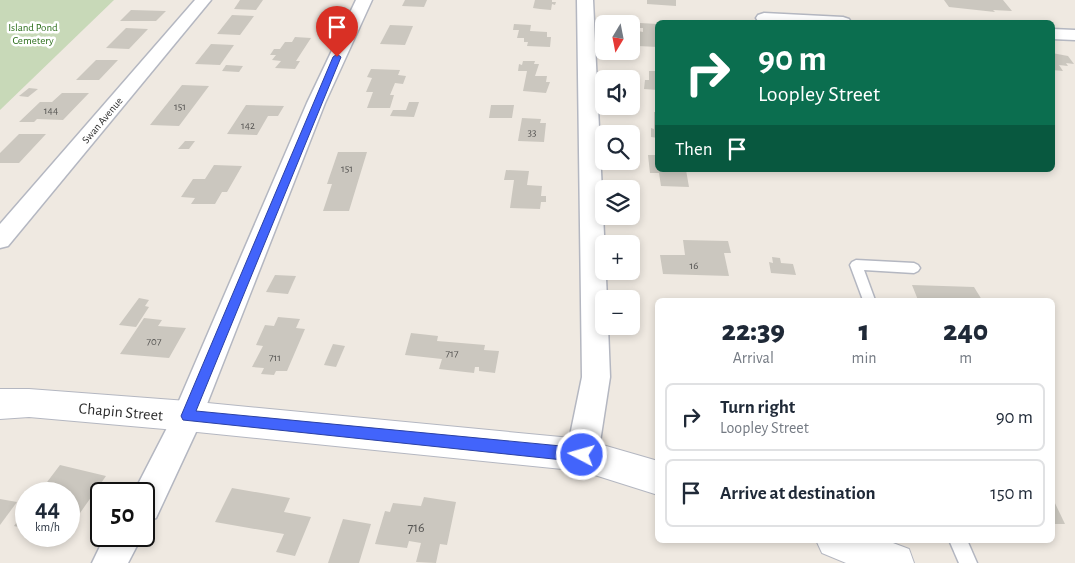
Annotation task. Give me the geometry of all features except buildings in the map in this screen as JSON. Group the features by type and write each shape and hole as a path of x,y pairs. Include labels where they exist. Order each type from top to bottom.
{"main road":[{"name":"Chapin Street","path":"0,404 29,403 187,416 582,455 655,477"},
{"path":"843,543 894,563"}],"street":[{"name":"Swan Avenue","path":"0,240 203,0"},
{"path":"155,484 177,440 316,103 364,0"},
{"path":"582,455 596,377 585,0"},
{"path":"764,18 804,20"},
{"path":"1055,34 1075,35"},
{"path":"108,563 118,547"}],"lane":[{"path":"868,298 856,265 914,268"},
{"path":"959,543 968,563"}],"green space":[{"name":"Island Pond Cemetery","path":"0,0 114,0 0,110"}],"route":[{"path":"337,57 316,103 187,416 582,455"}]}
